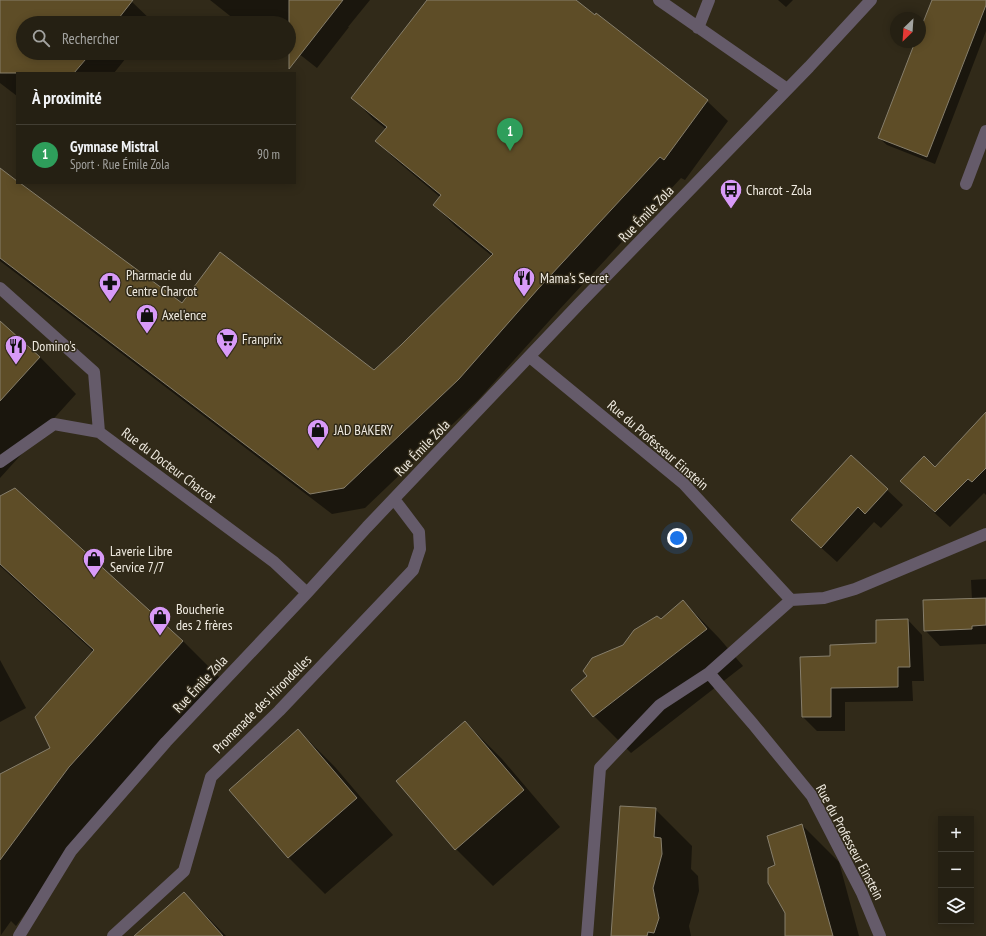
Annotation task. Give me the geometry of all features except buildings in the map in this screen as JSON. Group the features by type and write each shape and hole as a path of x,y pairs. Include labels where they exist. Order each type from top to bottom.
{"street":[{"path":"659,0 786,89"},
{"path":"698,28 709,0"},
{"name":"Rue Émile Zola","path":"18,936 71,851 166,742 307,593 367,527 786,89 813,63 871,0"},
{"path":"966,184 986,131"},
{"path":"0,288 94,372 99,432"},
{"name":"Rue du Professeur Einstein","path":"530,357 683,483 791,600"},
{"name":"Rue du Docteur Charcot","path":"0,462 54,424 99,432 274,562 307,593"},
{"name":"Promenade des Hirondelles","path":"113,936 184,871 211,777 279,711 413,570 420,549 419,532 394,499"},
{"path":"587,936 600,768 660,705 709,673 791,600 824,598 855,590 986,534"},
{"name":"Rue du Professeur Einstein","path":"709,673 812,796 862,893 880,936"}],"place":[{"name":"Gymnase Mistral","path":"510,151"},
{"name":"Charcot - Zola","path":"731,210"},
{"name":"Mama's Secret","path":"524,298"},
{"name":"Pharmacie du Centre Charcot","path":"110,302"},
{"name":"Axel'ence","path":"147,334"},
{"name":"Franprix","path":"227,358"},
{"name":"Domino's","path":"16,366"},
{"name":"JAD BAKERY","path":"318,450"},
{"name":"Laverie Libre Service 7/7","path":"94,578"},
{"name":"Boucherie des 2 frères","path":"160,636"}]}
